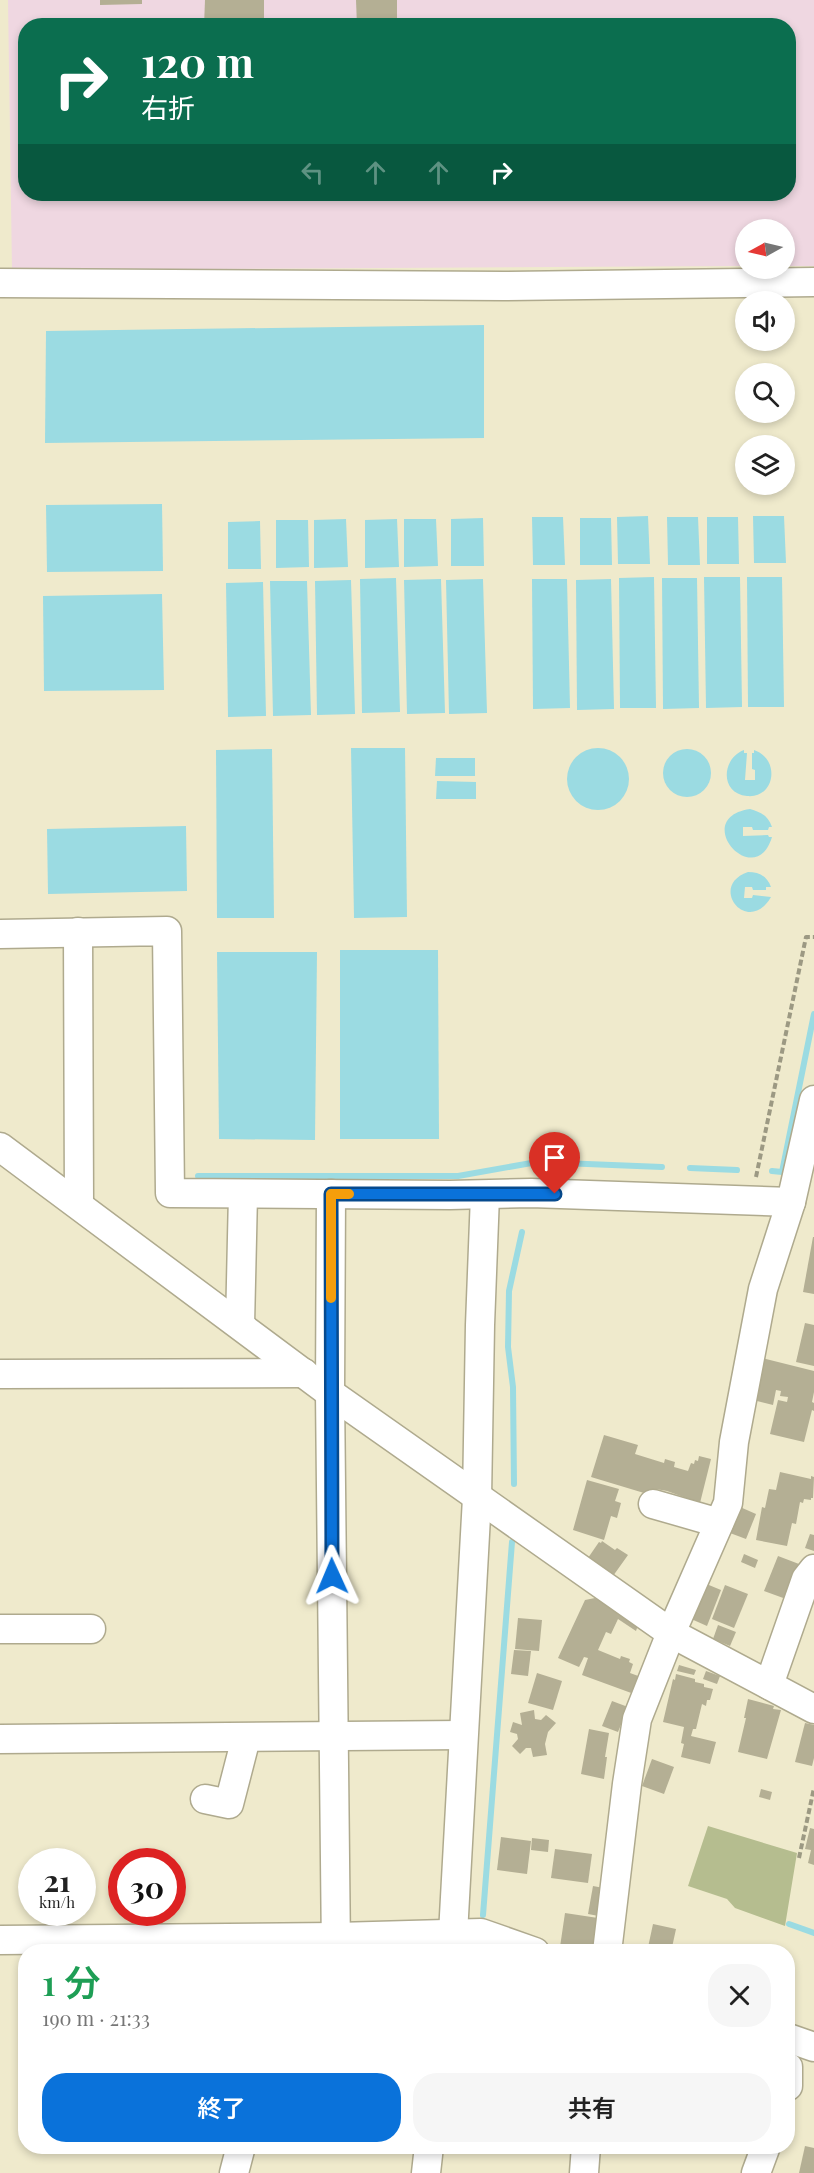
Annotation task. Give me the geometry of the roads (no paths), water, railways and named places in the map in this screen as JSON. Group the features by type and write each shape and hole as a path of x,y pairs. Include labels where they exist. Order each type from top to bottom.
{"street":[{"path":"0,283 503,286 814,282"},
{"path":"0,934 167,931 170,1193 485,1195 531,1193 790,1202"},
{"path":"78,932 79,1204"},
{"path":"608,1944 637,1719 671,1633 728,1503 734,1442 763,1289 790,1202 813,1110"},
{"path":"0,1147 330,1393 671,1633 814,1709"},
{"path":"240,1325 243,1194"},
{"path":"331,1194 330,1393 337,1944"},
{"path":"453,1943 477,1498 485,1195"},
{"path":"0,1374 304,1373"},
{"path":"653,1504 720,1523"},
{"path":"769,1685 806,1579 814,1569"},
{"path":"0,1629 91,1629"},
{"path":"0,1739 463,1735"},
{"path":"205,1799 229,1804 246,1738"},
{"path":"0,1940 453,1943 481,1933 512,1944"},
{"path":"795,2040 814,2047"},
{"path":"234,2173 239,2154"},
{"path":"426,2173 428,2154"},
{"path":"584,2173 585,2154"},
{"path":"756,2173 763,2154"}],"water":[{"path":"484,325 484,438 45,443 46,331"},
{"path":"162,504 163,571 47,572 46,505"},
{"path":"648,516 650,564 618,564 617,517"},
{"path":"753,516 784,516 786,563 754,563"},
{"path":"532,517 563,517 565,565 533,565"},
{"path":"667,517 698,517 700,565 668,565"},
{"path":"707,517 738,517 739,564 707,564"},
{"path":"483,518 484,566 451,566 451,519"},
{"path":"580,518 611,518 612,565 580,565"},
{"path":"346,519 348,567 314,568 314,520"},
{"path":"397,519 399,567 365,568 365,520"},
{"path":"404,519 436,519 438,566 404,567"},
{"path":"276,520 308,520 309,567 276,568"},
{"path":"260,521 261,569 228,569 228,522"},
{"path":"654,577 656,708 620,708 619,578"},
{"path":"704,577 740,577 742,707 706,708"},
{"path":"747,577 782,577 784,707 748,707"},
{"path":"396,578 400,712 362,713 360,579"},
{"path":"662,578 697,578 699,708 663,709"},
{"path":"441,579 445,713 407,714 404,580"},
{"path":"483,579 487,713 449,714 446,580"},
{"path":"532,579 567,579 570,708 533,709"},
{"path":"611,579 614,709 577,710 576,580"},
{"path":"351,580 355,714 317,715 315,581"},
{"path":"270,581 307,581 311,715 273,716"},
{"path":"263,582 266,716 228,717 226,583"},
{"path":"162,594 164,690 44,691 43,596"},
{"path":"351,748 405,748 407,917 354,918"},
{"path":"598,748 615,753 620,757 624,762 629,779 624,796 620,801 615,805 598,810 581,805 576,801 572,796 567,779 572,762 576,757 581,753"},
{"path":"272,749 274,918 217,918 216,750"},
{"path":"682,749 692,749 704,756 711,768 711,778 704,790 692,797 682,797 667,786 663,778 663,768 674,753"},
{"path":"744,750 744,753 747,753 745,780 755,780 755,770 752,769 754,750 763,755 771,769 769,785 756,795 747,796 738,793 728,782 728,767 731,760"},
{"path":"436,758 475,758 475,776 435,776"},
{"path":"437,781 476,782 476,799 436,799"},
{"path":"750,809 764,815 772,827 768,830 753,830 752,827 743,827 743,836 768,835 772,837 764,852 753,858 741,855 732,847 726,837 725,825 733,815"},
{"path":"186,826 187,891 48,894 47,829"},
{"path":"748,872 762,875 771,887 766,887 766,890 753,890 752,887 745,887 744,898 752,898 753,895 771,897 762,908 752,912 736,905 731,897 731,887 736,879"},
{"path":"340,950 438,950 439,1139 340,1139"},
{"path":"217,952 317,952 315,1140 219,1139"}],"waterway":[{"path":"772,1171 782,1172 814,1014"},
{"path":"198,1176 458,1176 537,1162 662,1167"},
{"path":"690,1168 737,1170"},
{"path":"514,1484 513,1387 508,1347 509,1291 522,1232"},
{"path":"483,1915 512,1542"},
{"path":"789,1924 814,1933"}]}
